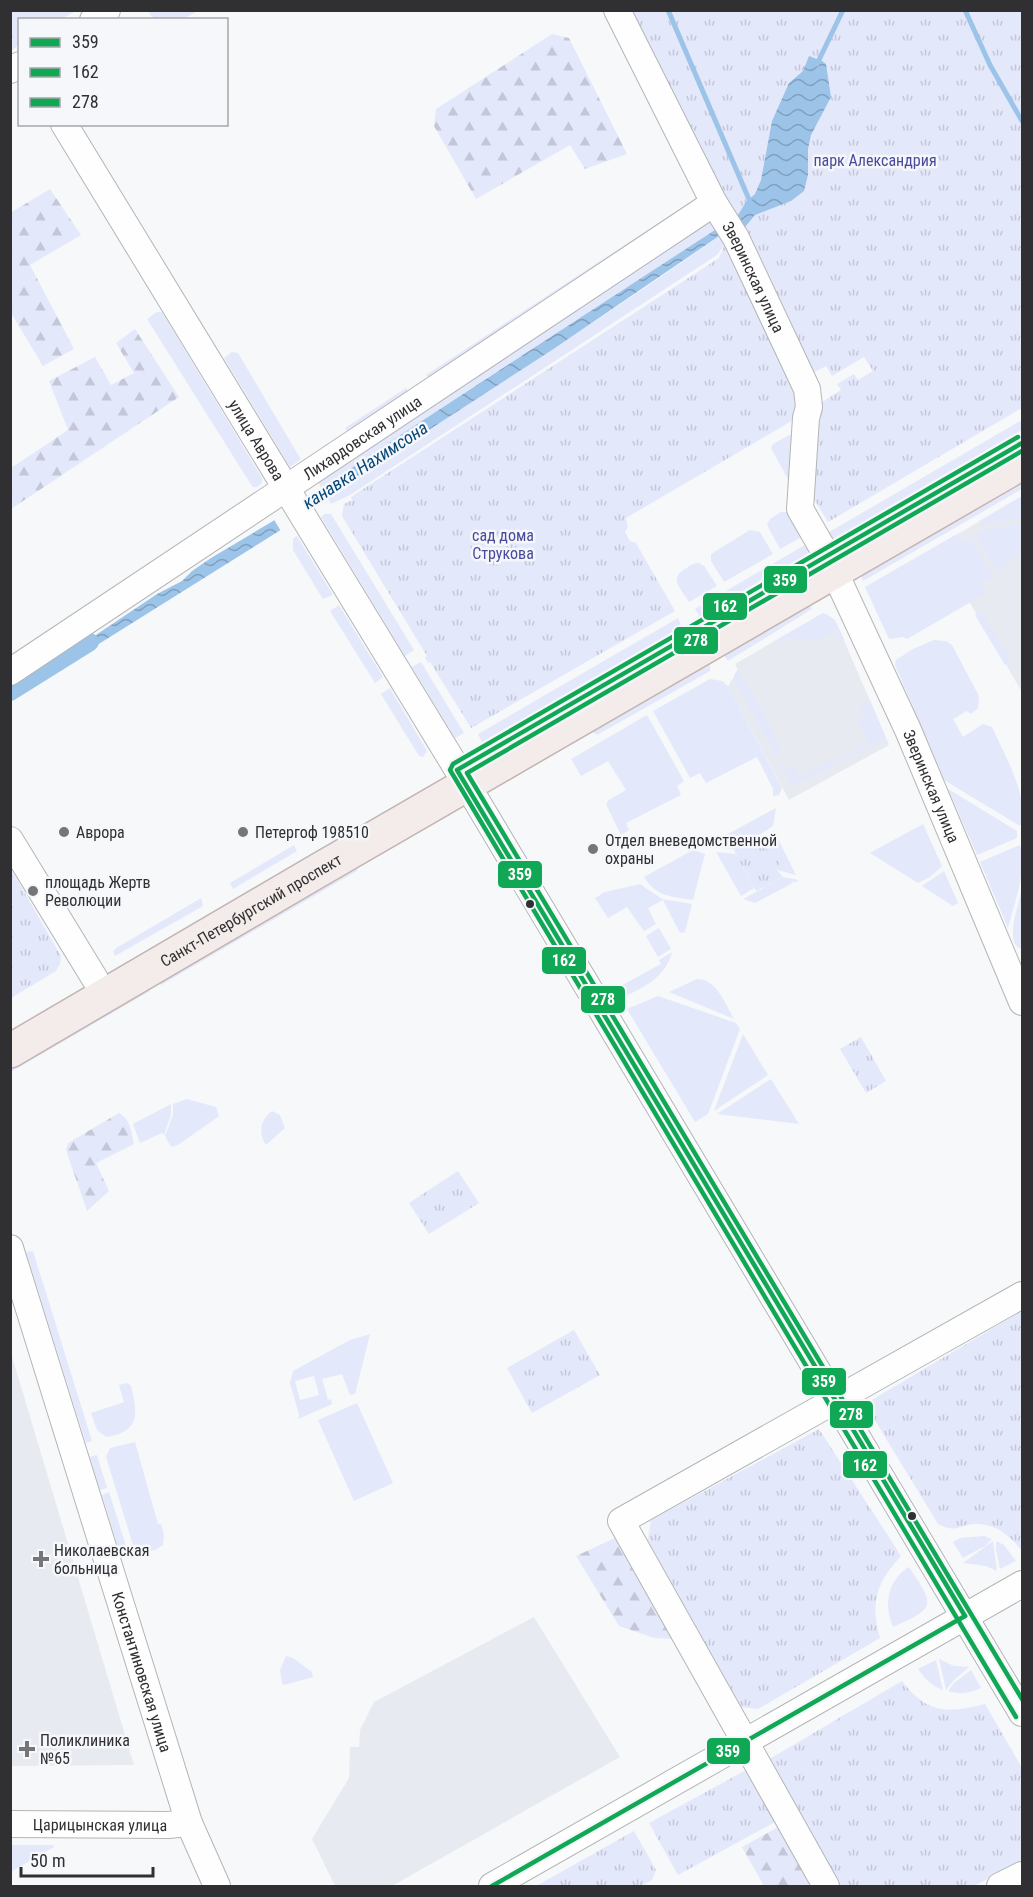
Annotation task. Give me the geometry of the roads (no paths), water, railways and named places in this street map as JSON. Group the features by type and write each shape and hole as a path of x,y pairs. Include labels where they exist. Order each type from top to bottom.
{"main road":[{"name":"Санкт-Петербургский проспект","path":"10,1030 95,979 462,777 831,564 1023,443"},
{"name":"Санкт-Петербургский проспект","path":"831,564 1023,464"},
{"name":"Санкт-Петербургский проспект","path":"10,1051 462,777"}],"street":[{"name":"Зверинская улица","path":"616,10 723,218 807,389 809,407 806,418 800,509 831,564 912,740 1023,1002"},
{"name":"улица Аврова","path":"65,126 462,777 1023,1713"},
{"name":"Лихардовская улица","path":"10,672 289,492 723,218"},
{"path":"10,840 95,979"},
{"name":"Константиновская улица","path":"10,1248 189,1823 217,1887"},
{"path":"826,1887 621,1521 1023,1295"},
{"path":"492,1887 1023,1584"},
{"name":"Царицынская улица","path":"10,1824 168,1825 189,1823"},
{"path":"1000,1887 1023,1875"}],"water":[{"path":"809,56 826,64 831,97 811,135 808,149 808,175 804,191 791,201 755,215 745,227 719,236 555,348 344,485 279,531 70,662 69,653 157,594 182,581 211,558 273,521 408,430 738,215 746,202 755,194 761,180 772,121 789,83 803,71"}],"waterway":[{"path":"668,10 751,204"},
{"path":"817,64 843,10"},
{"path":"965,10 990,65 1022,121"},
{"name":"канавка Нахимсона","path":"10,692 90,642"}],"place":[{"name":"Аврора","path":"64,832"},
{"name":"Петергоф 198510","path":"243,832"},
{"name":"Отдел вневедомственной охраны","path":"593,849"},
{"name":"площадь Жертв Революции","path":"33,891"},
{"name":"Николаевская больница","path":"41,1559"},
{"name":"Поликлиника №65","path":"27,1749"}],"park label":[{"name":"парк Александрия","path":"875,160"},
{"name":"сад дома Струкова","path":"503,544"}]}
